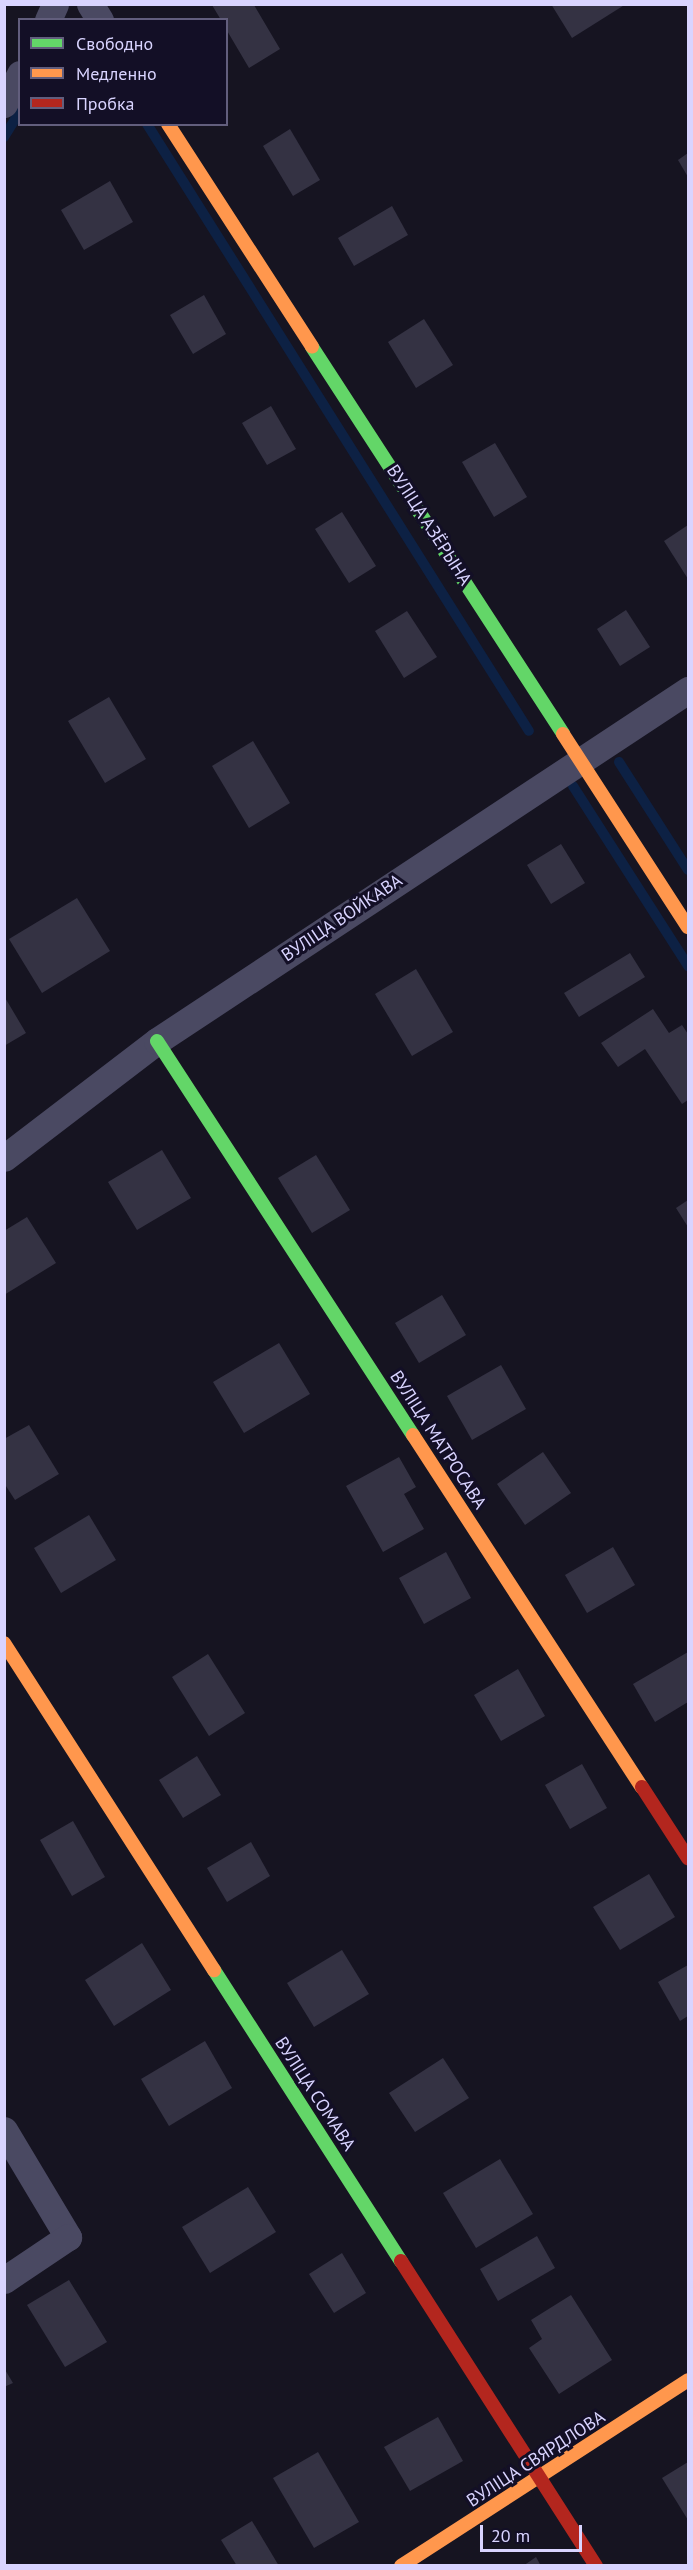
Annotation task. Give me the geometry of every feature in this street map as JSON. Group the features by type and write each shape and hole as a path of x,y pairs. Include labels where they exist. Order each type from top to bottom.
{"street":[{"path":"49,18 55,4"},
{"path":"90,4 99,18"},
{"path":"4,104 18,78"},
{"name":"ВУЛІЦА АЗЁРЫНА","path":"169,126 688,927"},
{"name":"ВУЛІЦА ВОЙКАВА","path":"4,1158 157,1041 580,759 688,690"},
{"name":"ВУЛІЦА МАТРОСАВА","path":"157,1041 688,1858"},
{"name":"ВУЛІЦА СОМАВА","path":"4,1642 596,2565"},
{"path":"4,2130 68,2237 4,2280"},
{"name":"ВУЛІЦА СВЯРДЛОВА","path":"401,2565 688,2380"}],"building":[{"path":"551,4 626,4 572,38"},
{"path":"212,5 254,5 280,49 249,68 228,32 228,18 220,18"},
{"path":"290,129 320,180 293,196 263,146"},
{"path":"688,153 688,177 678,160"},
{"path":"110,181 133,222 84,250 61,210"},
{"path":"392,206 408,235 354,266 338,238"},
{"path":"204,295 226,334 193,354 170,315"},
{"path":"424,319 453,365 416,388 388,342"},
{"path":"271,406 296,449 267,465 242,423"},
{"path":"495,443 527,497 494,517 462,462"},
{"path":"342,512 376,566 349,583 315,529"},
{"path":"688,525 688,579 664,541"},
{"path":"626,610 650,647 620,666 597,629"},
{"path":"407,611 437,657 404,678 375,631"},
{"path":"109,697 146,759 105,783 68,721"},
{"path":"253,741 290,803 249,828 212,766"},
{"path":"561,844 585,883 551,904 527,865"},
{"path":"77,898 110,951 42,993 9,939"},
{"path":"630,953 645,977 579,1017 564,993"},
{"path":"416,969 453,1032 412,1056 375,994"},
{"path":"4,996 26,1033 4,1046"},
{"path":"653,1009 669,1033 682,1025 688,1034 688,1100 682,1104 645,1049 618,1067 601,1043"},
{"path":"162,1150 191,1198 137,1230 108,1182"},
{"path":"316,1155 350,1210 312,1233 278,1178"},
{"path":"688,1200 688,1227 676,1208"},
{"path":"27,1217 56,1263 4,1295 4,1231"},
{"path":"442,1295 466,1335 419,1363 395,1323"},
{"path":"279,1343 310,1394 244,1433 213,1382"},
{"path":"501,1365 526,1409 472,1440 447,1396"},
{"path":"29,1425 59,1474 15,1500 4,1483 4,1439"},
{"path":"543,1452 571,1493 525,1525 497,1484"},
{"path":"399,1457 416,1487 404,1494 424,1529 383,1552 346,1486"},
{"path":"89,1515 116,1560 61,1593 34,1548"},
{"path":"613,1547 635,1585 587,1613 565,1575"},
{"path":"446,1552 471,1598 424,1624 399,1578"},
{"path":"688,1652 688,1702 655,1722 633,1684"},
{"path":"208,1654 245,1713 209,1736 172,1677"},
{"path":"518,1669 545,1716 501,1741 474,1695"},
{"path":"197,1756 221,1795 183,1818 159,1780"},
{"path":"582,1764 607,1808 570,1829 545,1785"},
{"path":"73,1821 105,1877 72,1896 40,1840"},
{"path":"251,1842 270,1876 227,1902 207,1868"},
{"path":"649,1874 675,1917 620,1950 593,1907"},
{"path":"142,1943 171,1990 114,2026 85,1980"},
{"path":"342,1950 369,1994 314,2027 287,1983"},
{"path":"688,1965 688,2016 680,2021 658,1982"},
{"path":"205,2041 232,2088 169,2126 141,2079"},
{"path":"443,2058 469,2098 415,2132 389,2093"},
{"path":"500,2159 533,2214 476,2248 443,2193"},
{"path":"248,2187 276,2232 210,2273 182,2227"},
{"path":"537,2236 555,2268 498,2301 480,2269"},
{"path":"342,2253 366,2293 334,2313 309,2274"},
{"path":"69,2280 107,2342 65,2367 27,2305"},
{"path":"571,2295 612,2360 559,2394 529,2348 542,2339 531,2320"},
{"path":"4,2368 13,2383 4,2387"},
{"path":"438,2417 463,2461 410,2491 384,2447"},
{"path":"318,2452 359,2522 314,2548 273,2478"},
{"path":"688,2462 688,2520 662,2478"},
{"path":"252,2521 279,2566 237,2566 221,2540"},
{"path":"536,2557 541,2566 523,2566"}],"waterway":[{"path":"4,137 18,114"},
{"path":"148,126 529,731"},
{"path":"619,762 688,870"},
{"path":"573,786 688,966"}],"traffic: fast":[{"path":"312,347 563,734"},
{"path":"157,1041 413,1435"},
{"path":"214,1970 401,2261"}],"traffic: slow":[{"path":"169,126 312,347"},
{"path":"563,734 688,927"},
{"path":"413,1435 642,1787"},
{"path":"4,1643 214,1970"},
{"path":"401,2566 688,2380"}],"traffic: jam":[{"path":"642,1787 688,1858"},
{"path":"401,2261 596,2566"}]}
